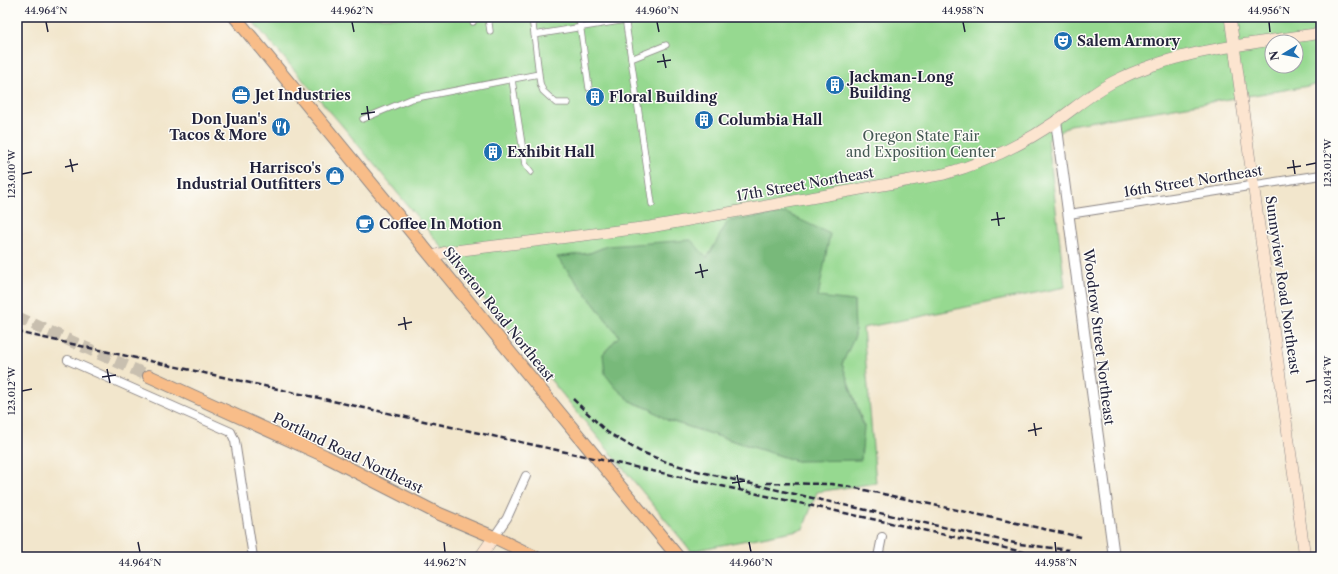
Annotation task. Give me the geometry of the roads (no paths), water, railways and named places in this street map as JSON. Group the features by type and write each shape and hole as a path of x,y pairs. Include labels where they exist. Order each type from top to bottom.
{"main road":[{"name":"Silverton Road Northeast","path":"235,17 433,256 678,557"},
{"name":"Sunnyview Road Northeast","path":"1230,17 1305,557"},
{"name":"17th Street Northeast","path":"433,256 446,252 650,227 944,174 968,167 1009,150 1056,121 1086,99 1134,72 1180,56 1321,33"},
{"name":"Portland Road Northeast","path":"149,376 325,456 435,512 494,537 535,557"},
{"path":"480,557 494,537"},
{"path":"492,557 494,537"}],"street":[{"path":"488,17 490,31"},
{"path":"532,17 539,74 543,91 556,103 568,103"},
{"path":"579,17 589,88"},
{"path":"534,35 625,18 644,17"},
{"path":"625,18 652,204"},
{"path":"631,59 666,45"},
{"path":"363,119 411,99 539,74"},
{"path":"512,80 525,164 531,172"},
{"name":"Woodrow Street Northeast","path":"1056,121 1114,557"},
{"name":"16th Street Northeast","path":"1069,214 1321,175"},
{"path":"68,360 228,430 234,436 253,557"},
{"path":"494,537 507,518 526,476"},
{"path":"878,557 882,537"}],"tunnel":[{"path":"17,317 149,376"}],"railway":[{"path":"17,332 1046,557"},
{"path":"573,399 607,432 639,451 669,463 799,495 1019,544 1069,550"},
{"path":"766,483 832,484 851,487 1081,537"}],"place":[{"name":"Salem Armory","path":"1063,41"},
{"name":"Jackman-Long Building","path":"835,85"},
{"name":"Jet Industries","path":"241,95"},
{"name":"Floral Building","path":"595,97"},
{"name":"Columbia Hall","path":"704,120"},
{"name":"Don Juan's Tacos & More","path":"281,127"},
{"name":"Exhibit Hall","path":"493,152"},
{"name":"Harrisco's Industrial Outfitters","path":"335,176"},
{"name":"Coffee In Motion","path":"365,224"}],"park label":[{"name":"Oregon State Fair and Exposition Center","path":"921,144"}]}
